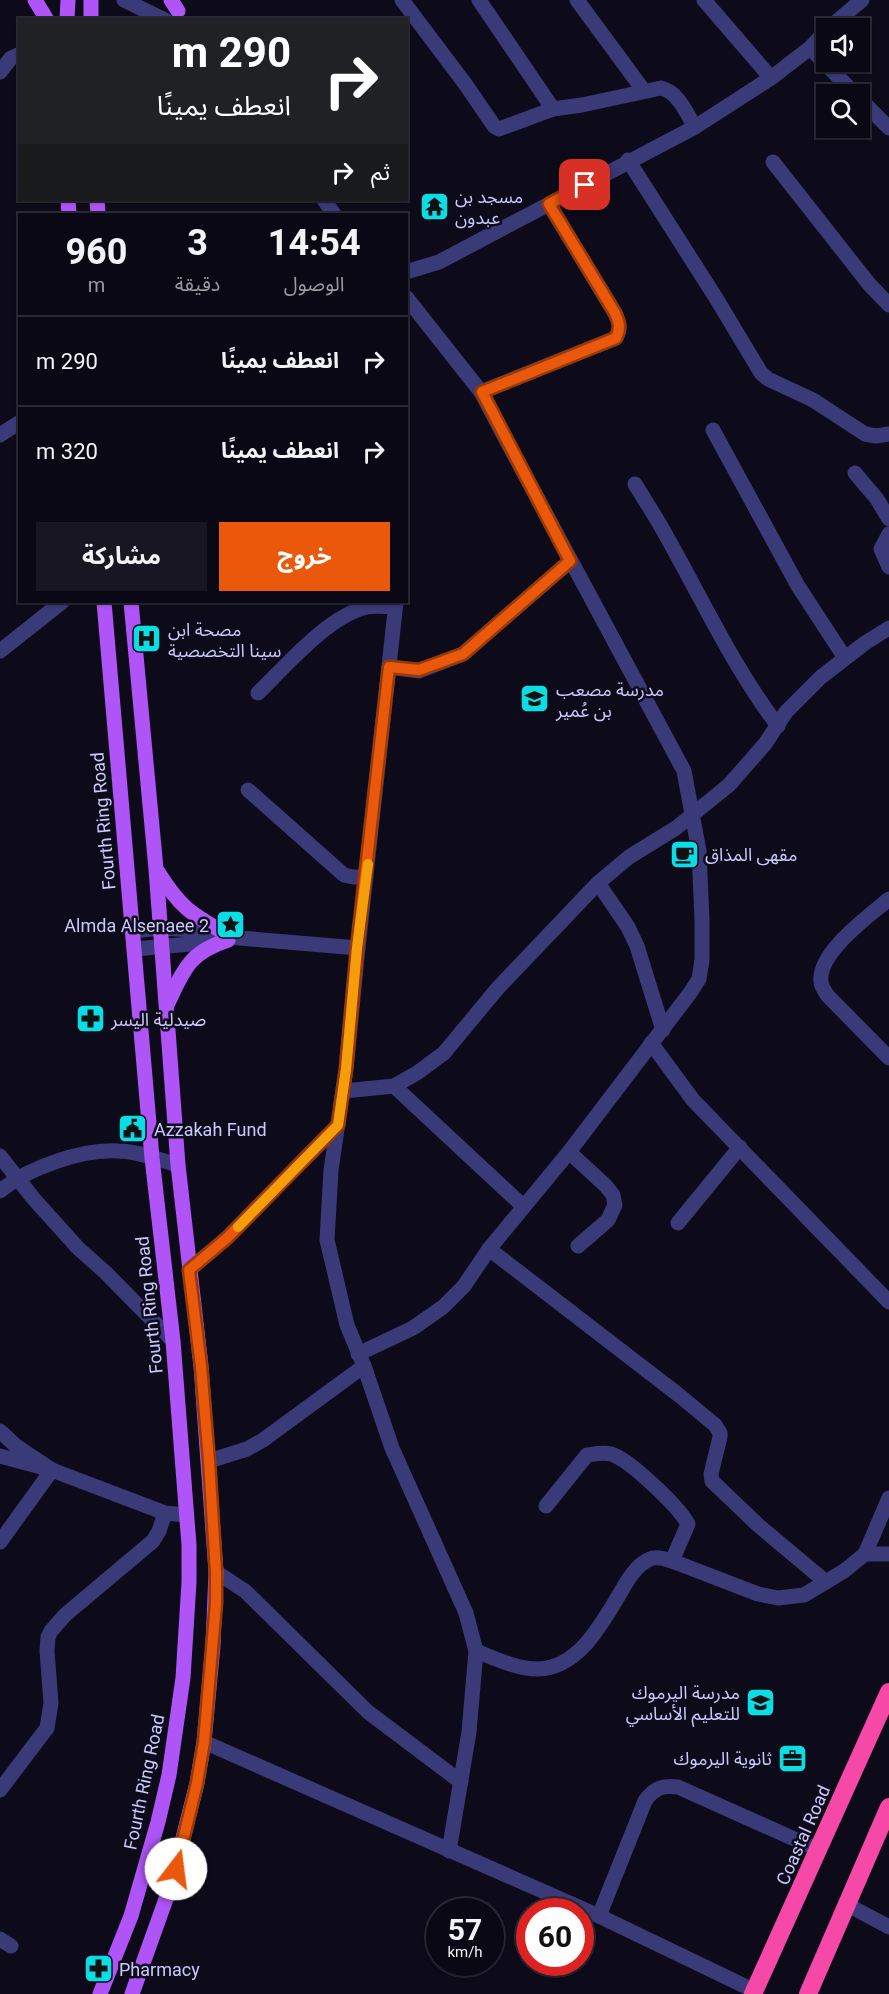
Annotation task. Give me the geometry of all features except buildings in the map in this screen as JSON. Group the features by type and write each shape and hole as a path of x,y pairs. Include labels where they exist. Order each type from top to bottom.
{"highway":[{"name":"Coastal Road","path":"754,1992 889,1692"},
{"path":"808,1994 889,1807"}],"main road":[{"path":"35,0 46,18"},
{"path":"67,18 68,0"},
{"path":"91,0 91,18"},
{"name":"Fourth Ring Road","path":"100,1994 131,1916 169,1775 177,1725 187,1626 189,1545 174,1341 152,1158 104,603"},
{"path":"131,603 156,869 178,1165 201,1366 216,1572 213,1645 204,1742 187,1827 171,1885 132,1994"},
{"path":"156,869 168,889 183,907 200,920 232,938"},
{"path":"167,1005 187,966 201,950 232,938"}],"street":[{"path":"124,0 174,12"},
{"path":"162,0 174,12"},
{"path":"402,0 494,126 499,129 553,109 661,88 670,90 695,127"},
{"path":"479,0 553,109"},
{"path":"577,0 644,91"},
{"path":"704,0 771,78"},
{"path":"842,18 862,0"},
{"path":"408,271 439,262 628,160 695,127 771,78 816,42"},
{"path":"810,48 845,84"},
{"path":"0,72 14,56 18,55"},
{"path":"870,109 889,128"},
{"path":"628,160 716,298 761,374 768,380 828,408 865,434 876,436 889,434"},
{"path":"773,162 868,284 889,305"},
{"path":"482,392 616,338 620,331 615,313 549,204"},
{"path":"209,1461 248,1449 263,1440 361,1360 443,1307 464,1286 489,1249 569,1152 663,1030 699,979 702,960 699,850 684,771 570,561 482,392 408,300"},
{"path":"0,435 18,423"},
{"path":"713,430 798,586 845,658"},
{"path":"855,473 877,499 889,519"},
{"path":"635,484 668,538 729,653 755,696 778,726"},
{"path":"889,534 881,549 889,567"},
{"path":"389,667 419,670 463,654 570,561"},
{"path":"0,651 61,603"},
{"path":"258,693 325,628 347,614 369,606 396,604 357,948 344,1091 331,1170 327,1240 347,1325 392,1448 466,1613 476,1652 469,1732 449,1851"},
{"path":"344,1091 394,1086 417,1073 444,1053 497,989 598,883 629,857 693,816 729,785 778,726 786,712 808,690 845,658 889,628"},
{"path":"248,790 344,875 366,877"},
{"path":"598,883 628,927 637,946 663,1030"},
{"path":"889,899 833,950 823,965 820,982 827,995 889,1058"},
{"path":"133,931 160,928 194,930 232,938 357,948"},
{"path":"135,949 232,938"},
{"path":"651,1043 693,1100 889,1302"},
{"path":"394,1086 523,1206"},
{"path":"189,1270 227,1238 338,1125"},
{"path":"678,1223 740,1147"},
{"path":"0,1191 18,1178 46,1166 87,1154 118,1151 178,1165"},
{"path":"569,1152 606,1186 613,1195 615,1205 608,1220 578,1246"},
{"path":"0,1156 33,1198 78,1248 174,1341"},
{"path":"489,1249 715,1425 720,1437 711,1474 712,1481 758,1525 826,1582"},
{"path":"0,1431 16,1446 52,1470"},
{"path":"546,1506 587,1455 611,1454 630,1465 661,1492 685,1518 687,1524 672,1561"},
{"path":"0,1456 52,1470 165,1513 186,1515"},
{"path":"0,1542 52,1470"},
{"path":"476,1652 516,1666 537,1669 553,1667 567,1661 591,1637 628,1580 639,1567 650,1559 661,1558 672,1561 758,1594 778,1598 804,1595 865,1554 889,1497"},
{"path":"0,1790 47,1728 51,1703 47,1651 51,1631 65,1615 153,1541 165,1513"},
{"path":"865,1554 889,1554"},
{"path":"216,1572 245,1591 368,1712 461,1782"},
{"path":"204,1742 598,1916 754,1992"},
{"path":"598,1916 645,1801 650,1793 658,1788 678,1787 819,1850"},
{"path":"846,1904 889,1927"}],"slow traffic":[{"path":"238,1227 338,1125 344,1091 357,948 368,864"}],"place":[{"name":"مسجد بن عبدون","path":"434,206"},
{"name":"مصحة ابن سينا التخصصية","path":"147,639"},
{"name":"مدرسة مصعب بن عُمير","path":"535,699"},
{"name":"مقهى المذاق","path":"684,854"},
{"name":"Almda Alsenaee 2","path":"230,925"},
{"name":"صيدلية اليسر","path":"90,1019"},
{"name":"Azzakah Fund","path":"133,1129"},
{"name":"مدرسة اليرموك للتعليم الأساسي","path":"761,1702"},
{"name":"ثانوية اليرموك","path":"793,1758"},
{"name":"Pharmacy","path":"98,1969"}],"route":[{"path":"176,1869 197,1783 204,1742 216,1603 209,1461 201,1366 189,1270 261,1205 338,1125 344,1091 357,948 389,667 419,670 463,654 570,561 482,392 616,338 620,331 615,313 549,204 585,185"}]}
